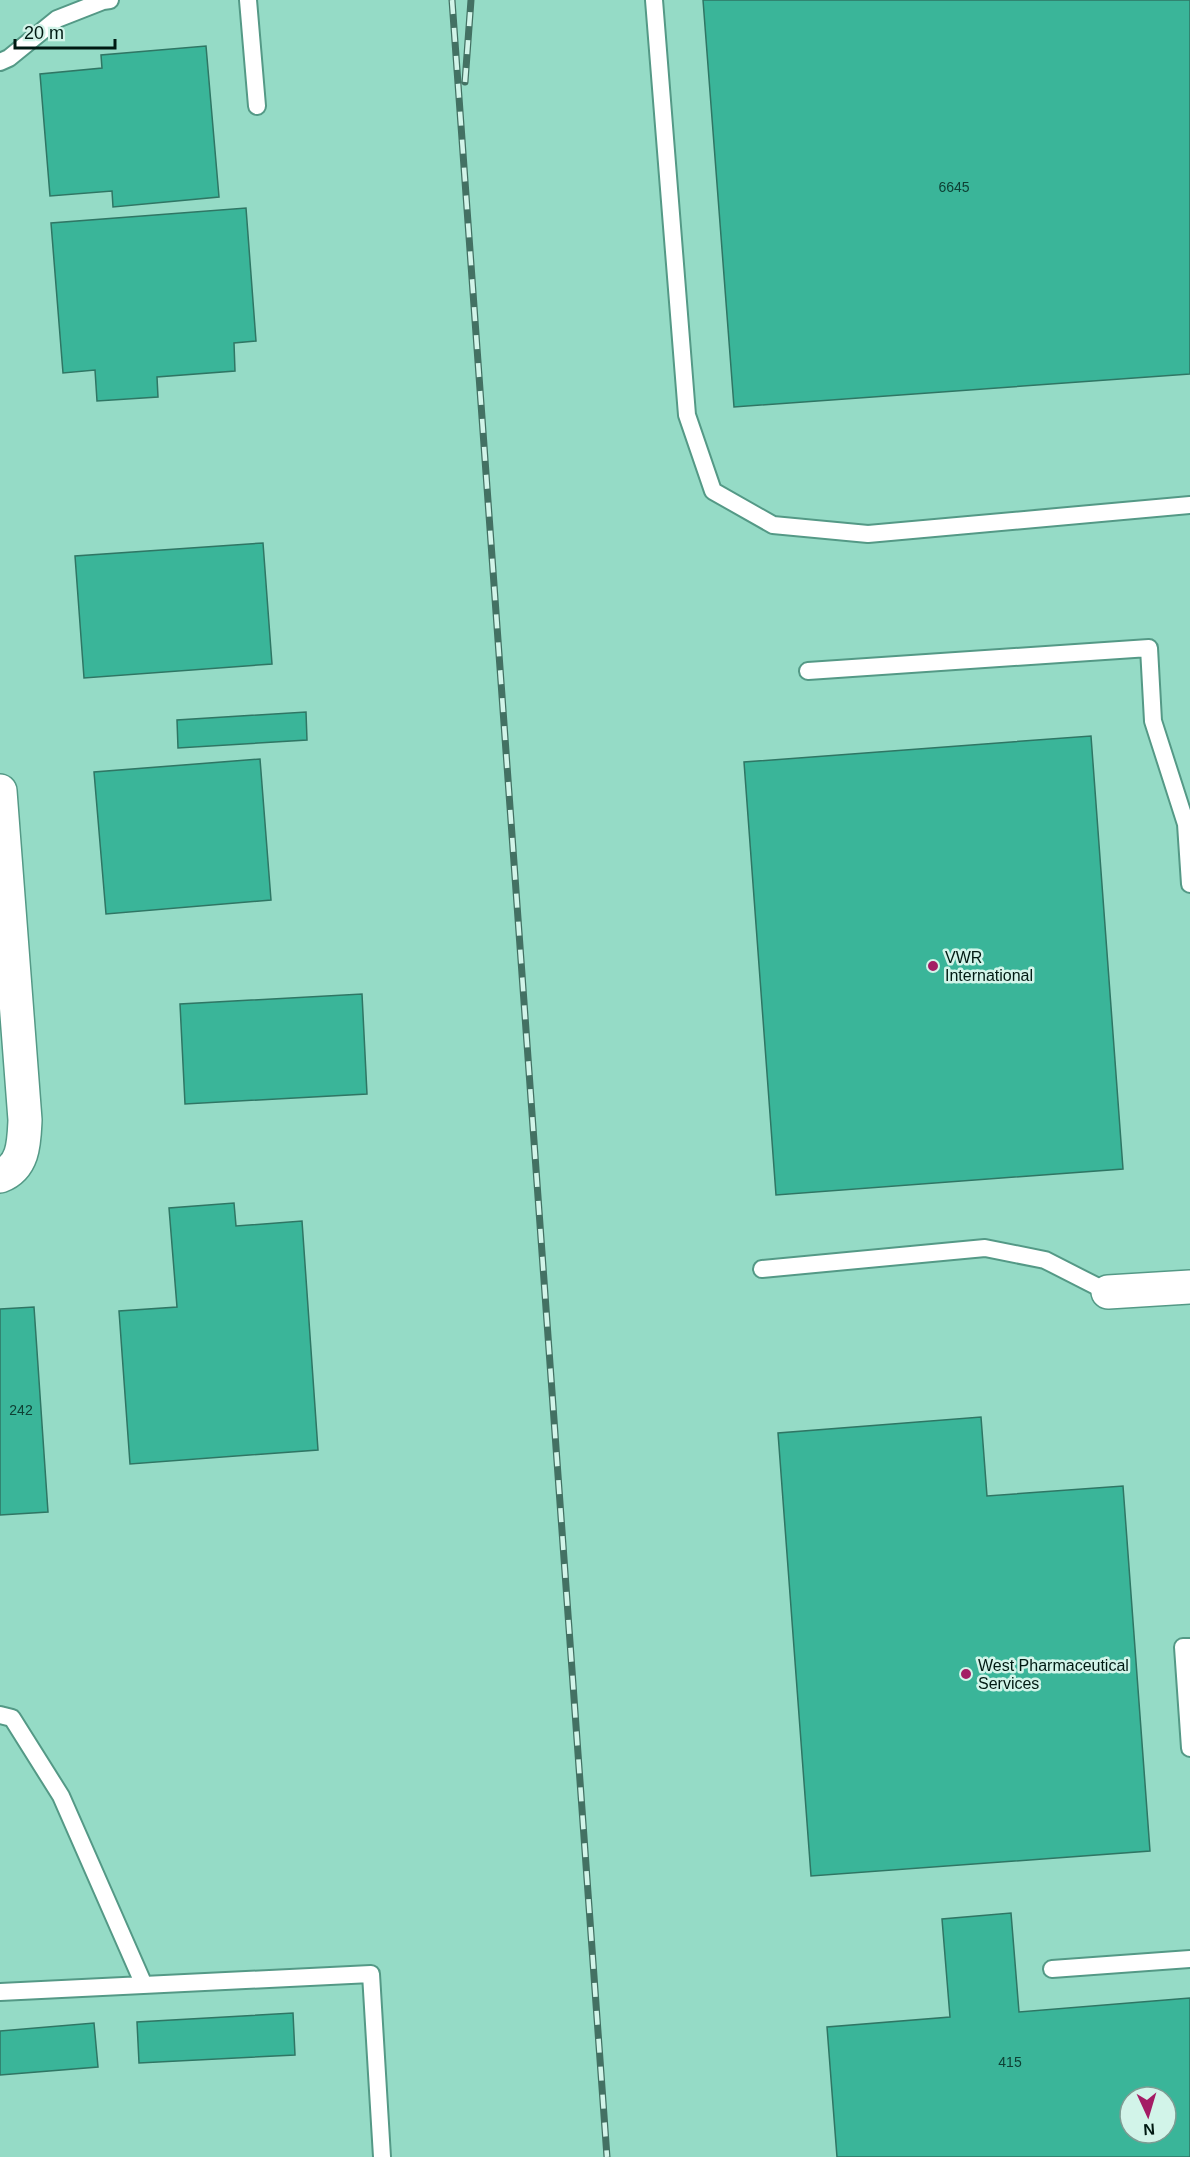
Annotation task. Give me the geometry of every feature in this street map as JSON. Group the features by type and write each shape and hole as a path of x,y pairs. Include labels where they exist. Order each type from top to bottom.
{"street":[{"path":"0,791 25,1120 23,1152 4,1175"},
{"path":"1108,1292 1190,1287"}],"lane":[{"path":"0,62 9,58 57,19 110,0"},
{"path":"248,0 257,106"},
{"path":"654,0 687,415 713,491 772,525 868,534 1190,505"},
{"path":"808,671 1149,648 1153,721 1186,824 1190,884"},
{"path":"762,1269 985,1248 1045,1260 1108,1292"},
{"path":"1190,1647 1183,1647 1190,1748"},
{"path":"0,1715 12,1718 61,1796 144,1985"},
{"path":"1052,1969 1190,1959"},
{"path":"0,1992 371,1974 382,2157"}],"building":[{"path":"703,0 1190,0 1190,374 734,407"},
{"path":"206,46 219,197 113,207 112,191 50,196 40,74 102,68 101,55"},
{"path":"246,208 256,341 234,343 235,371 157,377 158,397 97,401 95,370 63,373 51,223"},
{"path":"263,543 272,664 84,678 75,556"},
{"path":"306,712 307,740 178,748 177,720"},
{"name":"VWR International","path":"1091,736 1123,1169 776,1195 744,762"},
{"path":"260,759 271,900 106,914 94,772"},
{"path":"362,994 367,1094 185,1104 180,1004"},
{"path":"234,1203 236,1226 302,1221 318,1450 130,1464 119,1311 177,1307 169,1208"},
{"path":"34,1307 48,1512 0,1515 0,1309"},
{"name":"West Pharmaceutical Services","path":"981,1417 987,1496 1123,1486 1150,1851 811,1876 778,1433"},
{"path":"1011,1913 1019,2012 1190,1998 1190,2157 837,2157 827,2027 950,2017 942,1919"},
{"path":"293,2013 295,2055 139,2063 137,2022"},
{"path":"94,2023 98,2067 0,2075 0,2031"}],"railway":[{"path":"452,0 607,2157"},
{"path":"465,82 471,0"}],"place":[{"name":"VWR International","path":"933,966"},
{"name":"West Pharmaceutical Services","path":"966,1674"}]}
